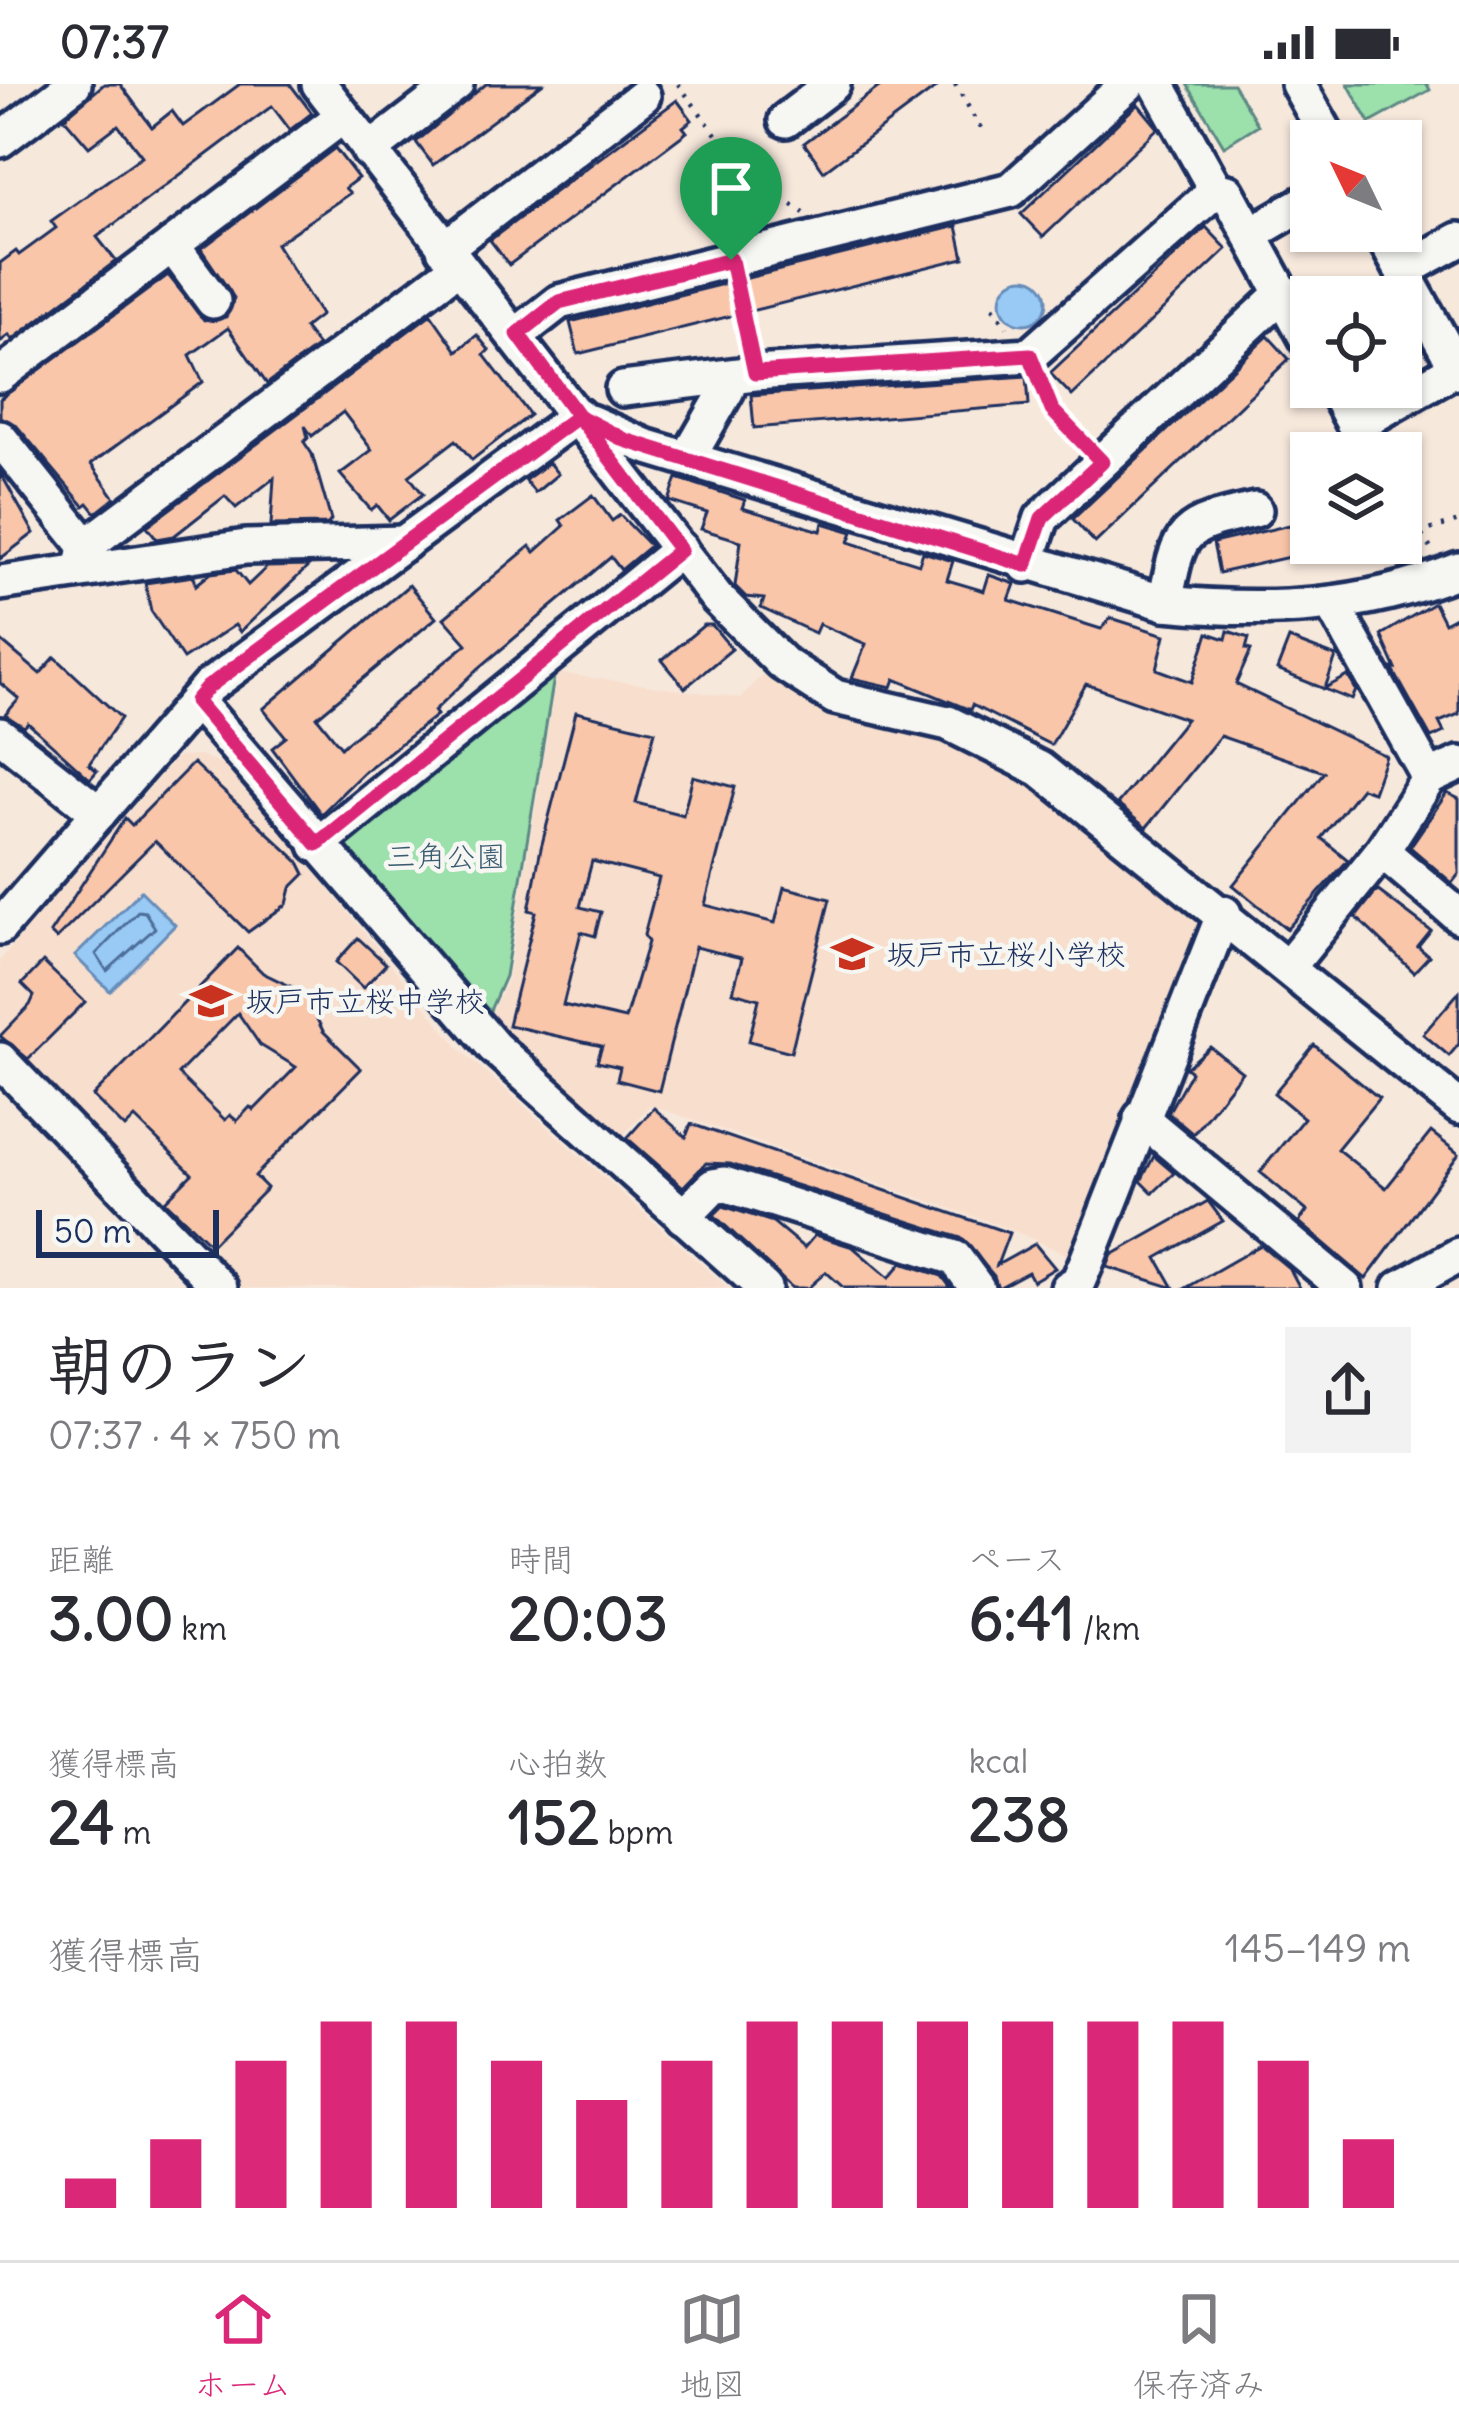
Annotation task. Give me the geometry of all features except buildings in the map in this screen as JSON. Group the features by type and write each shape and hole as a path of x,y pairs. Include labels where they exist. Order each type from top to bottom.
{"street":[{"path":"319,84 747,630 808,682 860,705 928,717 1012,752 1224,913 1459,1107"},
{"path":"369,151 456,84"},
{"path":"786,120 833,84"},
{"path":"518,334 559,302 1011,190 1128,84"},
{"path":"1157,84 1216,190"},
{"path":"1298,84 1318,120"},
{"path":"0,140 51,91"},
{"path":"84,556 643,96"},
{"path":"0,375 343,116"},
{"path":"1216,190 1227,192 1290,308"},
{"path":"623,388 1030,355 1216,190"},
{"path":"1251,234 1290,211"},
{"path":"1402,271 1459,240"},
{"path":"172,245 213,301"},
{"path":"1374,432 1458,370 1392,252"},
{"path":"1026,565 1042,518 1282,294"},
{"path":"688,458 740,376"},
{"path":"578,416 625,440 1026,565 1165,603 1229,609 1334,607 1449,566"},
{"path":"0,927 208,687 578,416"},
{"path":"0,438 84,556"},
{"path":"1165,603 1177,541 1192,524 1255,510"},
{"path":"0,583 84,556 405,543"},
{"path":"317,844 680,550"},
{"path":"1289,966 1444,771 1334,607"},
{"path":"196,701 494,1047 764,1288"},
{"path":"0,735 99,813"},
{"path":"1382,851 1459,916"},
{"path":"1068,1288 1078,1282 1224,913"},
{"path":"0,1060 220,1288"},
{"path":"1141,1118 1345,1288"},
{"path":"683,1217 713,1186 724,1184 955,1258 977,1288"},
{"path":"1400,1288 1459,1255"}],"path":[{"path":"678,84 743,170 832,235"},
{"path":"955,84 982,130"},
{"path":"731,260 740,376"},
{"path":"993,308 1030,355 1052,410 1102,462"},
{"path":"1422,532 1459,521"},
{"path":"1422,535 1449,566"}],"shaded area":[{"name":"坂戸市立桜小学校","path":"767,669 812,708 878,728 933,736 1025,778 1199,919 1201,929 1075,1258 1010,1229 650,1105 620,1139 523,1048 513,1047 486,1024 508,979 557,673 740,698"},
{"name":"坂戸市立桜中学校","path":"200,756 227,765 461,1050 728,1288 243,1288 0,1042 0,960 177,757"}],"green space":[{"path":"1187,84 1233,84 1258,125 1224,146"},
{"path":"1348,84 1427,84 1430,90 1368,120"},
{"name":"三角公園","path":"556,665 505,976 485,1022 345,853 345,841"}],"water":[{"path":"1024,278 1040,285 1047,301 1040,317 1024,324 1008,317 1001,301 1008,285"},
{"path":"141,891 175,925 110,991 75,956"}],"place":[{"name":"坂戸市立桜小学校","path":"852,954"},
{"name":"坂戸市立桜中学校","path":"211,1001"}],"route":[{"path":"731,260 559,302 518,334 578,416 208,687 196,701 317,844 680,550 578,416 625,440 1026,565 1042,518 1102,462 1052,410 1030,355 755,373 731,260"}]}
